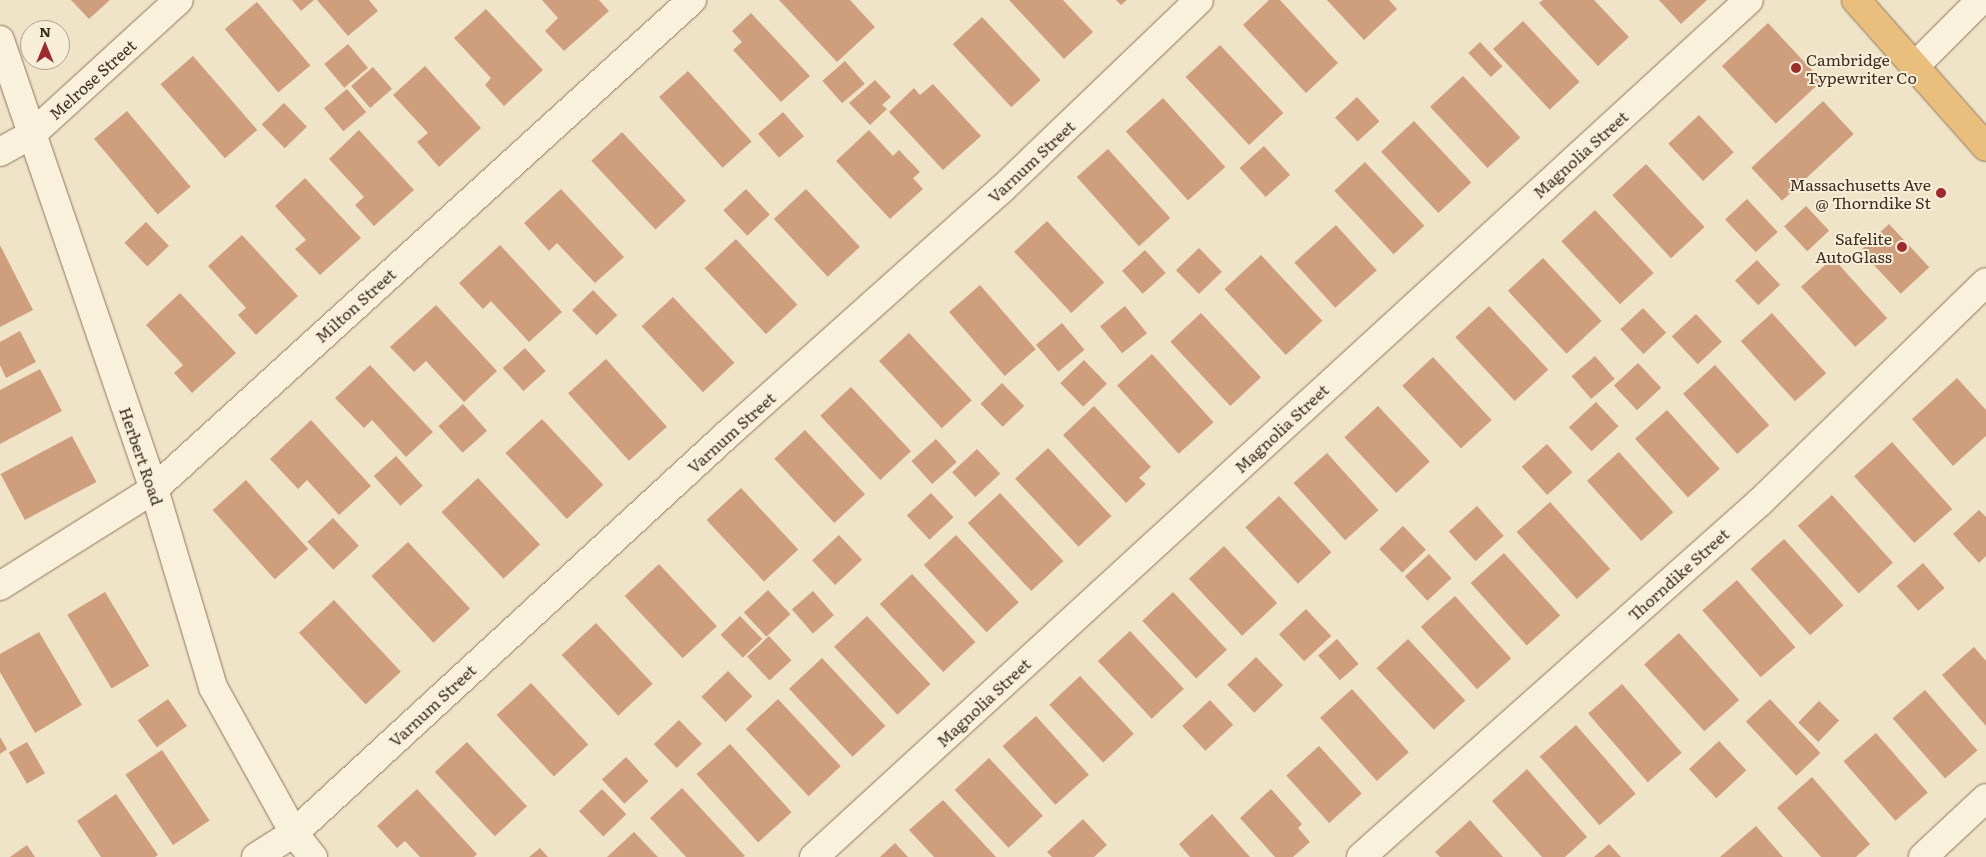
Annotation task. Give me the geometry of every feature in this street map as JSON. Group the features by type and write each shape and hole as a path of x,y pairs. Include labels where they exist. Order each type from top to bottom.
{"highway":[{"path":"1856,0 1986,147"}],"street":[{"name":"Melrose Street","path":"0,152 31,135 179,0"},
{"name":"Milton Street","path":"0,586 154,489 692,0"},
{"name":"Varnum Street","path":"256,857 294,833 708,452 1001,190 1200,0"},
{"name":"Magnolia Street","path":"814,857 1749,0"},
{"path":"1915,66 1981,0"},
{"name":"Herbert Road","path":"0,40 154,489 213,686 294,833 313,857"},
{"name":"Thorndike Street","path":"1360,857 1760,502 1986,282"},
{"path":"1923,857 1986,798"}],"building":[{"path":"71,0 110,0 89,19"},
{"path":"292,0 314,0 301,11"},
{"path":"317,0 369,0 378,11 348,36"},
{"path":"542,0 599,0 609,11 564,51 545,31 558,18"},
{"path":"779,0 850,0 875,27 837,62"},
{"path":"1009,0 1063,0 1093,32 1064,59"},
{"path":"1116,0 1127,0 1121,5"},
{"path":"1269,0 1280,0 1338,63 1306,93 1243,25"},
{"path":"1327,0 1389,0 1397,9 1364,40"},
{"path":"1543,0 1594,0 1629,37 1598,66 1539,3"},
{"path":"1659,0 1707,0 1681,24"},
{"path":"257,2 310,66 278,93 225,29"},
{"path":"486,9 543,70 504,106 485,85 491,78 454,38"},
{"path":"751,13 810,76 781,102 733,50 742,42 732,31"},
{"path":"982,17 1041,80 1011,107 953,44"},
{"path":"1523,21 1580,82 1550,110 1493,49"},
{"path":"1768,23 1822,81 1776,124 1722,66"},
{"path":"1480,42 1503,66 1491,77 1468,53"},
{"path":"348,44 368,68 344,88 324,64"},
{"path":"1220,45 1283,113 1249,145 1186,77"},
{"path":"193,56 257,130 225,158 161,84"},
{"path":"845,61 865,84 842,103 822,81"},
{"path":"425,66 481,128 439,167 417,142 428,133 393,95"},
{"path":"373,67 392,89 370,108 351,86"},
{"path":"688,71 752,142 723,168 659,97"},
{"path":"1463,76 1520,137 1487,168 1430,107"},
{"path":"875,80 891,97 882,105 887,109 870,125 849,103"},
{"path":"933,84 981,136 943,170 889,112 914,88 920,95"},
{"path":"347,89 366,112 343,131 324,108"},
{"path":"1357,97 1380,121 1358,142 1335,117"},
{"path":"1163,98 1225,167 1188,201 1126,131"},
{"path":"1823,101 1854,134 1782,201 1751,168"},
{"path":"284,103 307,127 285,148 262,125"},
{"path":"127,111 191,187 158,214 94,139"},
{"path":"783,112 804,136 779,158 758,134"},
{"path":"1699,115 1734,152 1703,181 1668,144"},
{"path":"1414,121 1471,182 1438,213 1381,152"},
{"path":"359,130 414,190 374,226 355,205 364,197 329,159"},
{"path":"869,130 893,156 899,150 920,172 913,178 923,189 890,219 836,161"},
{"path":"622,132 686,201 655,229 591,161"},
{"path":"1264,146 1290,175 1266,197 1239,168"},
{"path":"1108,149 1170,218 1139,246 1077,177"},
{"path":"1365,162 1424,226 1394,254 1334,191"},
{"path":"1646,164 1705,227 1671,258 1612,195"},
{"path":"305,178 361,238 320,275 295,249 306,240 275,206"},
{"path":"561,189 624,257 595,283 557,243 549,251 524,223"},
{"path":"746,189 770,215 747,236 723,210"},
{"path":"806,189 860,247 828,277 774,219"},
{"path":"1747,199 1778,232 1756,252 1725,219"},
{"path":"1806,206 1829,231 1807,251 1784,226"},
{"path":"1595,210 1654,273 1620,304 1561,241"},
{"path":"1047,221 1104,282 1071,313 1014,252"},
{"path":"146,222 169,246 147,267 124,243"},
{"path":"1889,224 1929,267 1901,294 1860,251"},
{"path":"1336,225 1377,270 1335,308 1294,262"},
{"path":"242,235 298,296 256,335 238,315 246,308 208,266"},
{"path":"736,239 797,305 766,334 705,268"},
{"path":"0,245 33,310 0,327"},
{"path":"500,245 562,312 529,342 491,301 483,309 459,283"},
{"path":"1199,248 1222,272 1199,294 1176,270"},
{"path":"1145,250 1166,273 1143,294 1122,271"},
{"path":"1261,255 1322,321 1286,355 1224,289"},
{"path":"1543,258 1602,321 1567,354 1508,291"},
{"path":"1833,258 1887,318 1855,347 1801,287"},
{"path":"1757,260 1780,285 1758,305 1735,280"},
{"path":"980,285 1036,349 1005,376 949,312"},
{"path":"593,290 617,315 596,335 572,310"},
{"path":"180,293 236,353 192,393 174,373 183,365 146,325"},
{"path":"673,297 734,363 703,392 642,326"},
{"path":"436,305 497,371 464,402 426,361 414,372 390,347"},
{"path":"1125,306 1147,333 1122,353 1100,326"},
{"path":"1489,306 1548,370 1515,401 1455,337"},
{"path":"1643,308 1666,333 1644,354 1620,329"},
{"path":"1201,313 1261,377 1230,406 1170,342"},
{"path":"1772,313 1826,373 1795,401 1741,341"},
{"path":"1696,314 1722,342 1698,364 1672,337"},
{"path":"1062,323 1084,350 1058,372 1036,345"},
{"path":"20,331 36,362 6,378 0,365 0,342"},
{"path":"909,333 972,400 942,428 879,361"},
{"path":"525,348 546,371 523,391 503,368"},
{"path":"1152,354 1214,422 1179,454 1117,385"},
{"path":"1595,356 1615,379 1591,399 1572,376"},
{"path":"1433,357 1492,420 1461,449 1402,386"},
{"path":"606,359 667,427 629,461 568,393"},
{"path":"1084,360 1107,384 1083,407 1060,383"},
{"path":"1638,363 1661,388 1637,410 1614,386"},
{"path":"370,365 433,432 406,457 372,420 364,428 335,398"},
{"path":"1715,365 1769,425 1737,454 1683,394"},
{"path":"40,369 62,411 0,444 0,390"},
{"path":"1957,378 1986,410 1986,436 1953,466 1912,419"},
{"path":"1002,383 1024,406 1003,427 980,404"},
{"path":"851,387 911,451 880,480 820,416"},
{"path":"1596,402 1619,426 1591,451 1569,427"},
{"path":"463,404 487,431 463,453 438,426"},
{"path":"1094,406 1151,467 1139,478 1146,484 1126,503 1063,435"},
{"path":"1378,406 1430,462 1396,493 1344,437"},
{"path":"1667,410 1720,469 1688,497 1635,439"},
{"path":"542,419 603,485 567,519 505,453"},
{"path":"311,420 371,486 339,515 307,480 298,489 270,459"},
{"path":"805,430 865,494 834,523 774,459"},
{"path":"72,436 96,482 25,520 0,474"},
{"path":"936,439 957,462 932,484 911,461"},
{"path":"1892,442 1952,509 1914,543 1854,476"},
{"path":"1547,444 1572,472 1547,495 1522,467"},
{"path":"1048,448 1111,516 1079,547 1015,479"},
{"path":"977,449 1000,474 975,497 952,472"},
{"path":"1619,452 1673,512 1641,541 1587,481"},
{"path":"1327,453 1379,510 1345,540 1294,483"},
{"path":"396,456 423,486 400,506 374,476"},
{"path":"478,478 540,545 503,579 441,512"},
{"path":"246,480 308,549 275,579 213,510"},
{"path":"741,488 798,549 764,581 707,520"},
{"path":"931,493 954,517 929,540 907,516"},
{"path":"1000,493 1063,561 1031,591 968,523"},
{"path":"1832,495 1893,563 1859,593 1798,526"},
{"path":"1279,496 1332,552 1298,584 1245,527"},
{"path":"1550,502 1610,569 1577,599 1517,532"},
{"path":"1477,506 1504,536 1476,561 1449,531"},
{"path":"1979,510 1986,517 1986,556 1979,563 1953,534"},
{"path":"333,518 359,546 333,570 307,542"},
{"path":"1403,526 1426,550 1402,573 1379,549"},
{"path":"839,535 862,560 835,585 812,560"},
{"path":"956,535 1019,602 987,632 924,565"},
{"path":"1784,539 1844,605 1810,635 1751,569"},
{"path":"408,542 470,609 433,643 371,576"},
{"path":"1224,546 1277,603 1242,636 1189,579"},
{"path":"1504,553 1560,615 1527,646 1471,583"},
{"path":"1429,554 1452,578 1427,601 1405,577"},
{"path":"1923,563 1945,588 1918,611 1897,586"},
{"path":"659,564 717,626 683,658 625,596"},
{"path":"912,574 975,642 943,672 880,604"},
{"path":"1737,580 1795,647 1761,677 1702,610"},
{"path":"768,590 791,614 766,637 744,613"},
{"path":"813,591 834,615 813,634 792,609"},
{"path":"105,592 149,666 112,688 67,615"},
{"path":"1173,592 1227,650 1196,678 1142,621"},
{"path":"1455,596 1511,658 1477,689 1421,627"},
{"path":"334,600 401,672 366,704 299,633"},
{"path":"1306,609 1331,636 1304,661 1279,634"},
{"path":"740,616 762,639 743,658 721,635"},
{"path":"867,616 930,684 898,715 834,647"},
{"path":"596,623 653,684 618,716 562,655"},
{"path":"1130,631 1184,689 1152,719 1098,661"},
{"path":"39,632 82,705 35,733 0,672 0,654"},
{"path":"1679,633 1739,700 1704,731 1644,664"},
{"path":"769,636 792,660 770,681 747,656"},
{"path":"1337,639 1359,664 1340,680 1318,655"},
{"path":"1408,639 1465,700 1434,730 1377,668"},
{"path":"1974,647 1986,661 1986,726 1942,675"},
{"path":"1256,657 1283,685 1254,713 1227,685"},
{"path":"822,658 885,726 853,757 789,689"},
{"path":"728,671 752,696 726,722 701,697"},
{"path":"1080,676 1134,734 1103,762 1049,705"},
{"path":"531,683 588,744 554,776 497,715"},
{"path":"1622,684 1682,753 1648,782 1588,714"},
{"path":"1352,689 1409,752 1377,781 1320,718"},
{"path":"1925,690 1977,750 1945,779 1893,718"},
{"path":"168,699 187,726 157,747 138,720"},
{"path":"778,699 841,766 809,796 746,729"},
{"path":"1770,699 1820,753 1796,776 1746,722"},
{"path":"1210,700 1233,725 1205,751 1182,726"},
{"path":"1819,701 1839,720 1818,742 1798,723"},
{"path":"1036,716 1089,775 1055,805 1003,746"},
{"path":"679,720 702,744 677,768 654,744"},
{"path":"1576,725 1636,794 1599,825 1540,756"},
{"path":"1876,733 1928,793 1895,821 1844,761"},
{"path":"0,737 7,749 0,754"},
{"path":"1719,741 1746,770 1716,798 1689,769"},
{"path":"27,742 45,773 27,784 9,752"},
{"path":"467,742 527,806 495,836 435,772"},
{"path":"730,744 792,812 758,842 697,774"},
{"path":"1319,746 1362,794 1329,823 1286,775"},
{"path":"162,750 210,820 173,845 126,775"},
{"path":"626,757 649,781 624,804 602,780"},
{"path":"989,758 1043,816 1009,848 955,790"},
{"path":"1527,769 1587,837 1565,857 1542,857 1492,801"},
{"path":"1812,777 1870,844 1856,857 1821,857 1777,808"},
{"path":"682,788 745,856 686,857 650,818"},
{"path":"417,789 477,854 474,857 420,857 405,841 397,848 377,826"},
{"path":"602,789 626,814 603,836 579,811"},
{"path":"1271,789 1302,824 1298,828 1310,842 1293,857 1275,857 1240,818"},
{"path":"116,794 158,855 155,857 101,857 77,821"},
{"path":"943,800 996,857 934,857 909,830"},
{"path":"1212,814 1250,857 1190,857 1179,844"},
{"path":"1083,819 1107,845 1094,857 1052,857 1047,852"},
{"path":"1470,820 1503,857 1440,857 1435,852"},
{"path":"1756,826 1783,857 1720,857"},
{"path":"634,832 658,857 607,857"},
{"path":"895,843 908,857 880,857"},
{"path":"1609,844 1621,857 1594,857"},
{"path":"27,845 35,857 10,857"},
{"path":"540,848 548,857 529,857"}],"place":[{"name":"Cambridge Typewriter Co","path":"1796,68"},
{"name":"Massachusetts Ave @ Thorndike St","path":"1941,193"},
{"name":"Safelite AutoGlass","path":"1902,247"}]}
